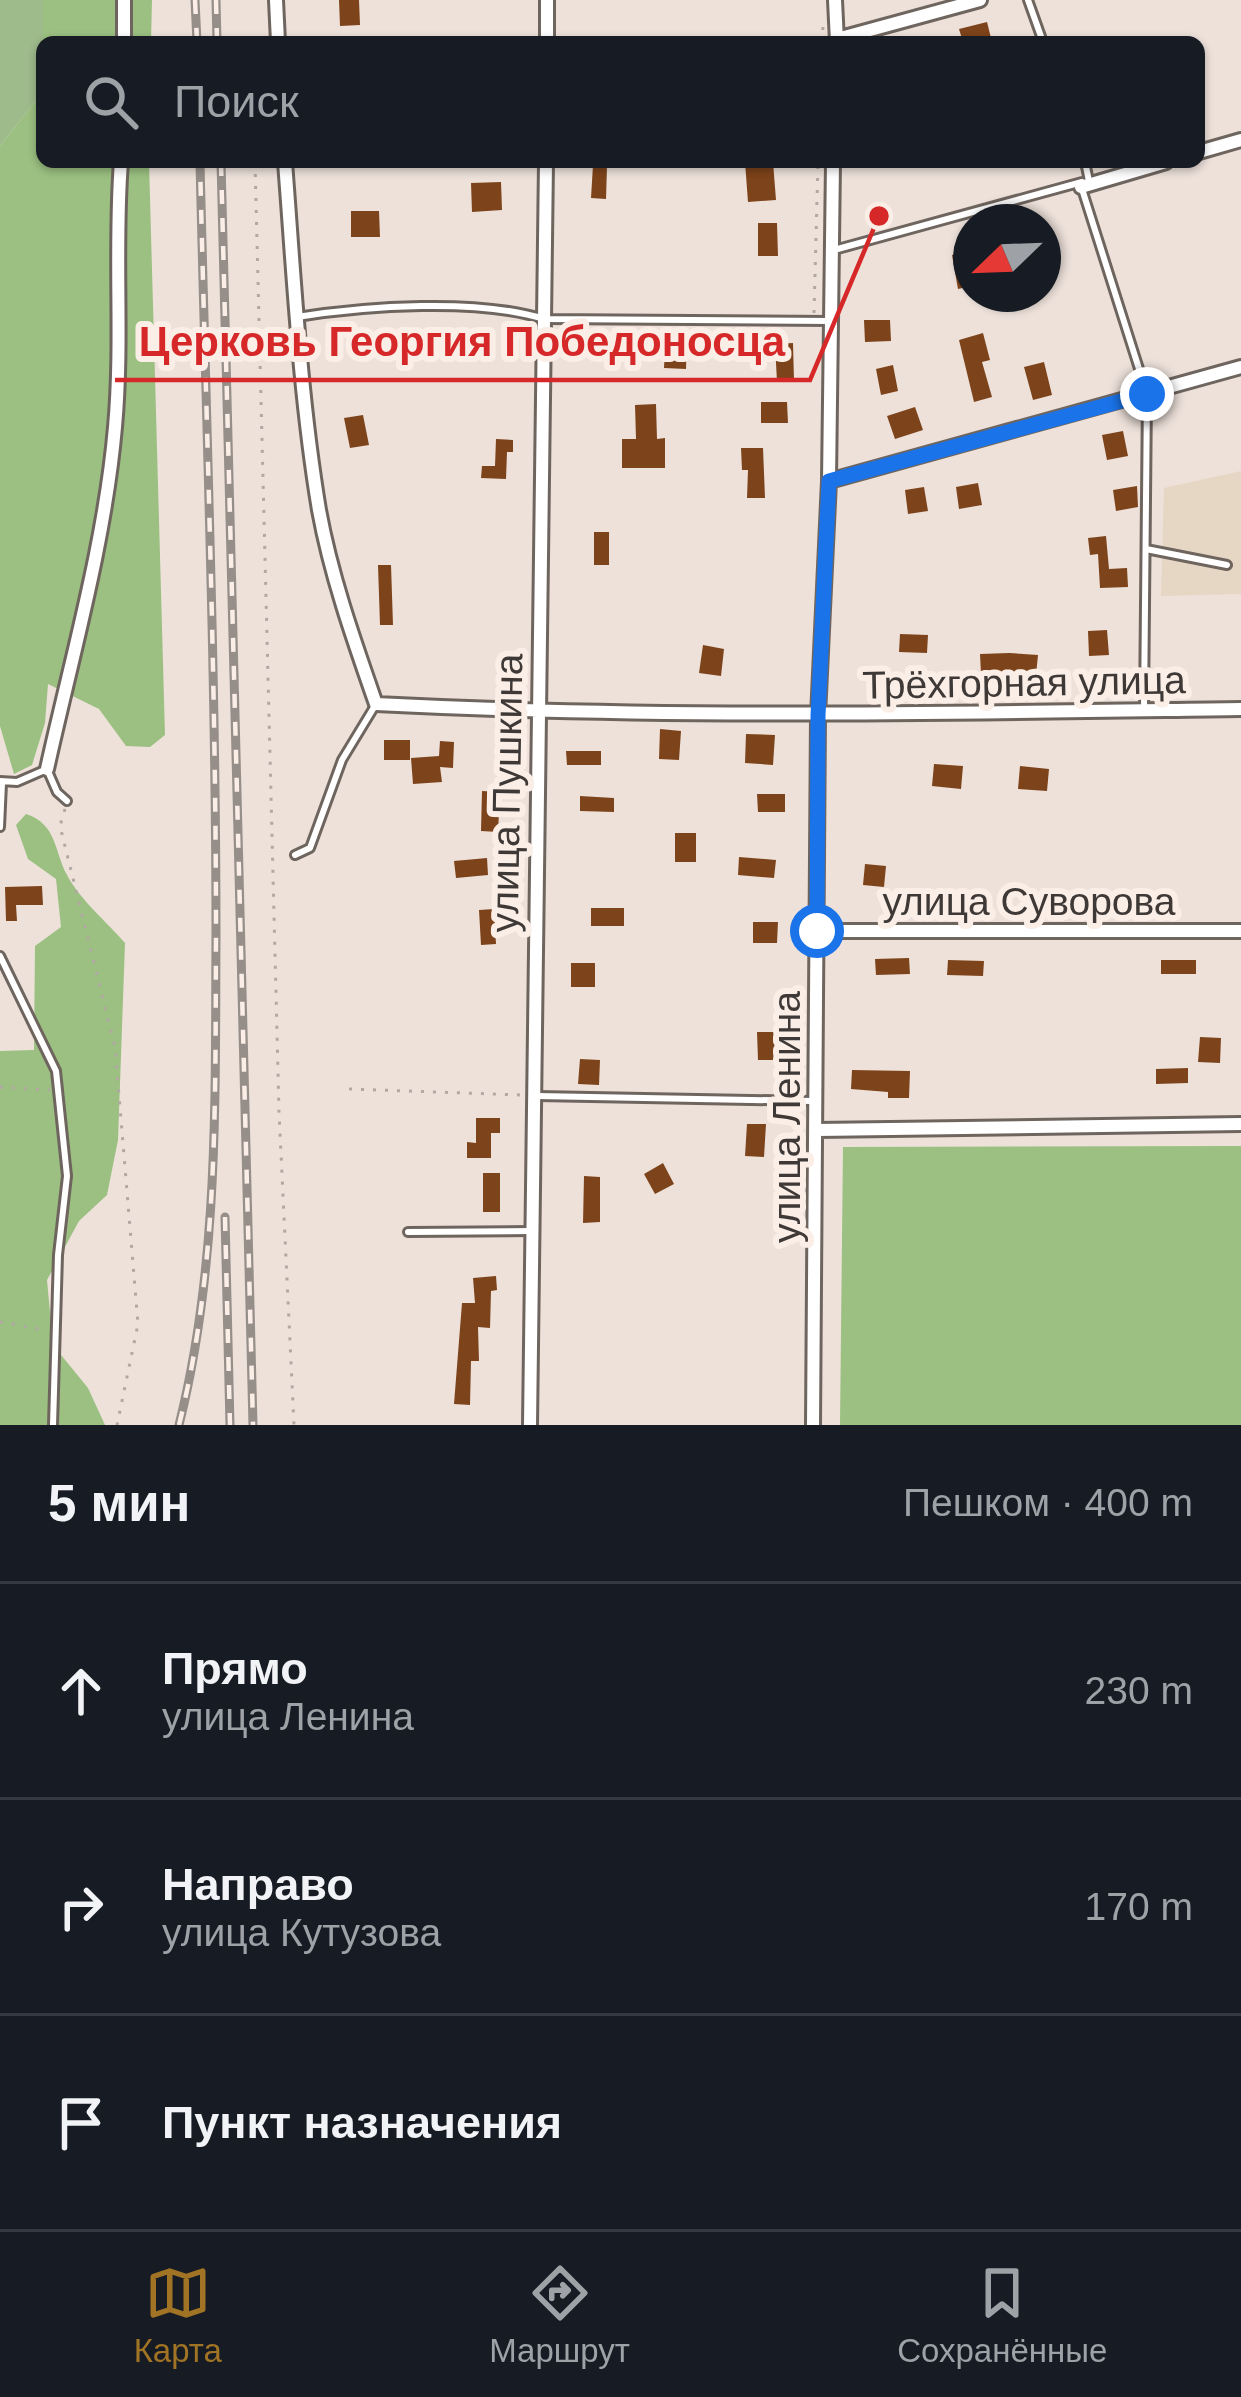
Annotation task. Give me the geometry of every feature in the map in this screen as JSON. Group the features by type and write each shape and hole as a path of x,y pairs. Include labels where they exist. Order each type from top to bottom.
{"street":[{"path":"124,0 124,36"},
{"path":"276,0 278,36"},
{"path":"547,36 548,0"},
{"path":"835,0 837,36"},
{"path":"854,36 980,0"},
{"path":"1205,150 1241,140"},
{"path":"47,769 108,493 116,423 121,168"},
{"path":"285,168 320,512 349,626 376,704"},
{"name":"улица Пушкина","path":"530,1425 546,168"},
{"name":"улица Ленина","path":"813,1425 818,716 829,481 833,168"},
{"path":"1086,183 1143,168"},
{"path":"829,481 1241,368"},
{"name":"Трёхгорная улица","path":"376,704 536,712 818,716 1241,709"},
{"name":"улица Суворова","path":"817,931 1241,931"},
{"path":"817,1130 1241,1124"}],"lane":[{"path":"1028,0 1041,36"},
{"path":"1085,168 1147,394 1144,710"},
{"path":"832,251 1086,183"},
{"path":"297,317 352,308 513,310 544,319 832,321"},
{"path":"1146,549 1227,566"},
{"path":"296,856 310,848 342,760 376,704"},
{"path":"0,827 1,781 17,782 47,769 57,792 68,801"},
{"path":"0,956 56,1071 67,1177 58,1256 52,1425"},
{"path":"534,1096 816,1101"},
{"path":"408,1232 532,1231"}],"path":[{"path":"255,168 279,1112 294,1425"},
{"path":"813,321 818,168"},
{"path":"68,801 60,826 115,1047 138,1324 117,1425"},
{"path":"0,1087 58,1091"},
{"path":"349,1089 534,1096"},
{"path":"0,1322 56,1332"}],"shaded area":[{"path":"1241,471 1241,594 1161,596 1164,488"}],"green space":[{"path":"0,0 43,0 44,36 36,36 36,100 0,146"},
{"path":"43,0 152,0 151,36 43,36"},
{"path":"36,100 36,168 149,168 165,735 150,747 126,746 99,709 48,684 45,723 32,765 14,774 0,726 0,146"},
{"path":"26,814 44,824 72,884 125,943 118,1140 107,1195 79,1221 47,1280 53,1345 88,1388 105,1425 0,1425 0,1051 34,1050 35,946 61,927 56,879 28,859 16,825"},
{"path":"1241,1146 1241,1425 840,1425 843,1147"}],"building":[{"path":"339,0 359,0 360,25 340,26"},
{"path":"987,22 990,36 961,36 959,29"},
{"path":"593,168 607,168 606,199 591,198"},
{"path":"745,168 773,168 776,200 748,202"},
{"path":"501,182 502,210 472,212 471,183"},
{"path":"351,211 379,211 380,237 351,237"},
{"path":"758,223 777,223 778,256 758,256"},
{"path":"864,320 890,320 891,341 865,342"},
{"path":"666,331 687,332 686,369 664,368"},
{"path":"983,333 990,360 982,362 992,397 974,402 959,340"},
{"path":"793,343 794,381 777,382 775,344"},
{"path":"1044,362 1052,395 1033,400 1024,367"},
{"path":"893,365 898,391 881,395 876,369"},
{"path":"761,402 787,402 788,423 761,423"},
{"path":"656,404 657,439 665,438 665,468 622,468 622,439 636,439 635,405"},
{"path":"915,407 923,430 895,439 887,416"},
{"path":"363,415 369,445 350,448 344,418"},
{"path":"1123,431 1128,456 1107,460 1102,435"},
{"path":"496,439 513,440 513,452 507,452 506,479 481,478 482,466 495,466"},
{"path":"741,448 763,448 765,498 747,498 748,470 742,470"},
{"path":"978,483 982,505 959,509 956,487"},
{"path":"1137,486 1138,507 1116,511 1113,490"},
{"path":"924,487 928,511 908,514 905,490"},
{"path":"594,532 609,532 609,565 594,565"},
{"path":"1106,536 1109,569 1127,568 1128,587 1100,588 1098,554 1090,555 1088,538"},
{"path":"378,565 391,565 393,625 380,625"},
{"path":"1107,630 1109,655 1089,656 1088,631"},
{"path":"900,634 928,635 927,653 899,652"},
{"path":"703,645 724,649 721,676 699,673"},
{"path":"980,654 1038,655 1036,675 981,674"},
{"path":"660,729 681,731 679,760 659,759"},
{"path":"746,734 775,735 773,765 745,763"},
{"path":"384,740 410,740 410,760 384,760"},
{"path":"440,741 454,742 453,768 440,767 442,782 413,784 411,758 439,756"},
{"path":"566,751 601,751 601,765 567,765"},
{"path":"934,764 963,766 961,789 932,786"},
{"path":"1020,766 1049,769 1047,791 1018,789"},
{"path":"482,791 500,792 498,832 481,831"},
{"path":"757,794 785,794 785,812 758,812"},
{"path":"580,796 614,798 614,812 580,811"},
{"path":"675,833 696,833 696,862 675,862"},
{"path":"739,857 776,860 774,878 738,875"},
{"path":"487,858 488,875 456,878 454,861"},
{"path":"865,864 886,866 884,887 863,885"},
{"path":"42,886 43,905 16,905 17,921 6,921 5,887"},
{"path":"591,908 624,908 624,926 591,926"},
{"path":"494,909 496,944 481,945 479,910"},
{"path":"753,922 778,922 777,943 753,943"},
{"path":"909,958 910,974 876,975 875,959"},
{"path":"948,960 984,961 983,976 947,975"},
{"path":"1161,960 1196,960 1196,974 1161,974"},
{"path":"571,963 595,963 595,987 571,987"},
{"path":"757,1032 774,1032 775,1060 758,1060"},
{"path":"1200,1037 1221,1038 1220,1063 1198,1062"},
{"path":"580,1059 600,1060 599,1085 578,1084"},
{"path":"1188,1068 1188,1083 1156,1084 1156,1069"},
{"path":"852,1070 910,1071 909,1098 851,1089"},
{"path":"476,1118 500,1118 500,1133 491,1133 491,1158 467,1158 467,1142 476,1143"},
{"path":"747,1124 766,1124 764,1157 745,1156"},
{"path":"663,1163 674,1184 655,1194 644,1174"},
{"path":"483,1173 500,1173 500,1212 483,1212"},
{"path":"584,1176 600,1177 600,1222 583,1223"},
{"path":"496,1276 490,1328 478,1327 479,1361 471,1361 470,1405 454,1404 462,1303 475,1303 473,1278"}],"railway":[{"path":"195,0 197,36"},
{"path":"216,0 217,36"},
{"path":"179,1425 202,1304 214,1121 214,742 200,168"},
{"path":"221,168 253,1425"},
{"path":"225,1217 230,1425"}],"place":[{"name":"Церковь Георгия Победоносца","path":"879,216"}],"route":[{"path":"817,931 818,716 829,481 1147,394"}]}
